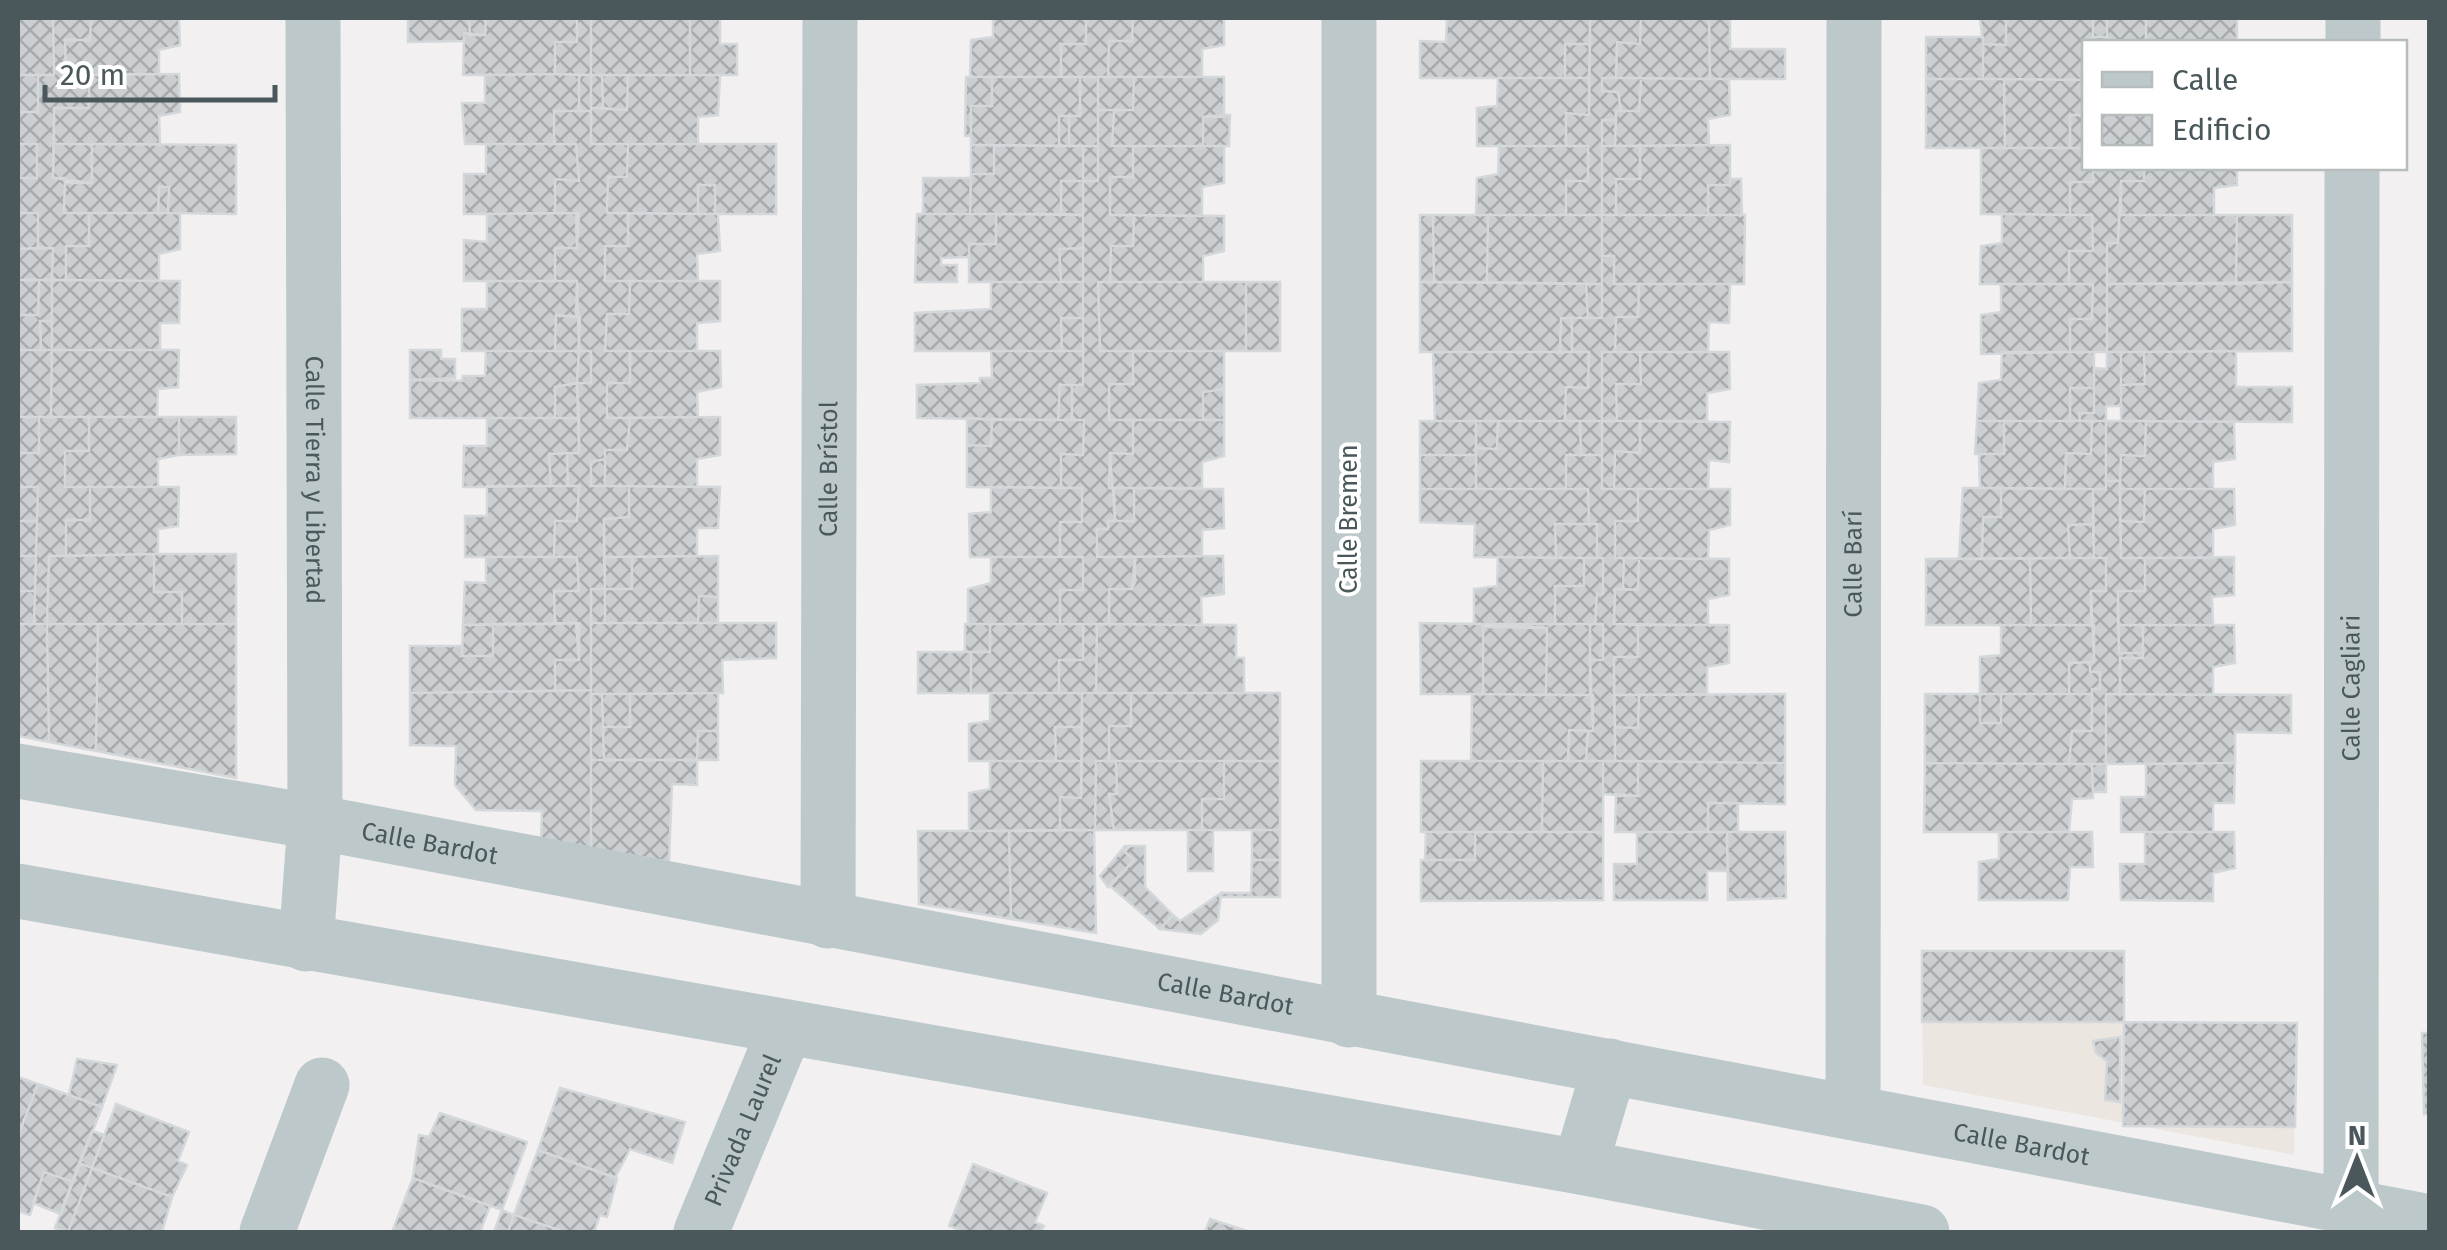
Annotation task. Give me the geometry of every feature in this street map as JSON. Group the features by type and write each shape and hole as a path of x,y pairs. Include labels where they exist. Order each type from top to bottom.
{"street":[{"name":"Calle Tierra y Libertad","path":"306,944 315,822 313,18"},
{"name":"Calle Brístol","path":"828,921 830,18"},
{"name":"Calle Bremen","path":"1349,18 1349,1020"},
{"name":"Calle Barí","path":"1853,1112 1854,18"},
{"name":"Calle Cagliari","path":"2352,170 2352,1208"},
{"name":"Calle Bardot","path":"18,771 315,822 2430,1222"},
{"path":"18,891 1580,1166 1922,1232"},
{"name":"Privada Laurel","path":"701,1232 786,1027"},
{"path":"1580,1166 1610,1066"},
{"path":"267,1232 322,1085"}],"shaded area":[{"path":"1922,951 2124,951 2125,1022 2297,1023 2294,1155 1923,1085"}],"building":[{"path":"18,18 53,18 54,75 18,75"},
{"path":"53,18 91,18 90,40 65,40 66,75 89,75 89,108 54,108 53,178 65,178 64,213 89,213 89,246 66,246 66,280 52,280 53,248 38,248 38,213 18,213 18,178 37,178 37,144 18,144 18,112 38,112 38,75 54,75"},
{"path":"91,18 179,18 180,45 159,50 159,74 66,75 65,40 90,40"},
{"path":"408,18 469,18 470,35 464,33 464,41 408,42"},
{"path":"469,18 486,18 485,35 470,35"},
{"path":"486,18 577,18 577,42 555,42 555,74 463,75 464,33 485,35"},
{"path":"577,18 591,18 591,75 555,74 555,42 577,42"},
{"path":"591,18 690,18 690,75 591,75"},
{"path":"690,18 720,18 720,44 737,44 737,75 690,75"},
{"path":"993,18 1086,18 1086,44 1061,44 1061,77 970,77 971,40 993,37"},
{"path":"1086,18 1133,18 1132,41 1109,41 1108,77 1061,77 1061,44 1086,44"},
{"path":"1133,18 1224,18 1224,45 1202,49 1202,77 1108,77 1109,41 1132,41"},
{"path":"1447,18 1590,18 1590,44 1565,44 1565,78 1420,78 1420,41 1446,42"},
{"path":"1590,18 1641,18 1640,44 1617,42 1616,78 1602,78 1602,91 1618,92 1621,111 1616,111 1616,120 1602,120 1602,215 1566,215 1566,181 1588,181 1588,146 1566,146 1566,113 1589,115"},
{"path":"1641,18 1709,18 1710,79 1616,78 1617,42 1640,44"},
{"path":"1709,18 1730,18 1730,49 1785,49 1785,79 1710,79"},
{"path":"1980,18 2006,18 2006,45 1983,44"},
{"path":"2006,18 2093,18 2093,37 2107,37 2082,40 2082,80 1983,79 1983,44 2006,45"},
{"path":"2093,18 2107,18 2107,37 2093,37"},
{"path":"2107,18 2146,18 2146,40 2107,40"},
{"path":"2146,18 2237,18 2237,40 2146,40"},
{"path":"1926,37 1983,37 1983,79 1926,79"},
{"path":"1565,44 1590,44 1589,78 1565,78"},
{"path":"179,74 180,112 159,116 160,144 54,144 54,108 89,108 89,75"},
{"path":"18,75 38,75 38,112 18,112"},
{"path":"485,75 579,75 579,111 554,111 554,144 465,144 462,103 485,103"},
{"path":"579,75 591,75 591,111 579,111"},
{"path":"591,75 602,75 603,108 591,108"},
{"path":"602,75 628,75 627,110 603,108"},
{"path":"628,75 720,75 718,115 698,117 698,144 591,144 591,108 627,110"},
{"path":"966,77 992,77 992,106 971,106 971,136 965,136"},
{"path":"992,77 1080,77 1080,116 1059,116 1059,146 971,145 971,106 992,106"},
{"path":"1080,77 1098,77 1098,146 1069,146 1069,116 1080,116"},
{"path":"1098,77 1134,77 1133,110 1098,110"},
{"path":"1134,77 1224,77 1224,117 1203,117 1203,146 1112,146 1114,110 1133,110"},
{"path":"1498,78 1589,78 1589,115 1566,113 1566,146 1477,146 1477,108 1497,106"},
{"path":"1602,78 1641,78 1639,111 1621,111 1618,92 1602,91"},
{"path":"1641,78 1729,79 1730,115 1708,119 1709,145 1615,146 1616,111 1639,111"},
{"path":"1926,79 2004,79 2005,148 1926,148"},
{"path":"2004,79 2082,80 2082,115 2070,115 2070,148 2005,148"},
{"path":"1098,110 1114,110 1112,146 1133,146 1133,177 1110,177 1110,215 1134,215 1133,246 1111,246 1110,282 1098,282 1100,351 1133,351 1133,384 1109,384 1109,420 1133,420 1133,454 1110,453 1115,521 1108,521 1108,529 1097,529 1097,557 1135,557 1135,582 1132,589 1109,589 1109,624 1060,624 1060,590 1083,590 1083,557 1060,557 1060,522 1082,522 1082,488 1061,488 1061,454 1083,455 1084,420 1072,420 1072,385 1083,385 1083,181 1098,181"},
{"path":"554,111 591,111 591,144 628,144 627,177 608,177 607,213 628,213 628,246 605,246 605,281 630,281 629,314 607,314 605,351 630,351 630,383 607,383 607,418 630,418 627,450 605,450 605,459 591,462 591,486 629,486 629,517 604,519 605,589 591,589 591,690 555,691 555,660 579,660 579,623 555,624 554,591 579,591 577,557 554,557 555,521 577,521 579,486 568,486 567,453 579,453 577,383 591,383 591,351 579,351 577,281 555,281 555,248 577,248 579,213 555,213 555,179 579,181 576,144 554,144"},
{"path":"1230,115 1229,146 1203,146 1203,117"},
{"path":"2070,115 2082,115 2082,148 2070,148"},
{"path":"1059,116 1069,116 1069,146 1059,146"},
{"path":"1602,120 1616,120 1615,146 1602,146"},
{"path":"18,144 37,144 37,178 18,178"},
{"path":"54,144 92,144 92,183 53,178"},
{"path":"92,144 236,145 236,214 168,213 169,187 159,187 158,213 64,213 65,183 92,183"},
{"path":"486,144 576,144 579,181 555,179 555,213 464,214 464,174 486,174"},
{"path":"628,144 776,144 776,214 715,214 715,185 698,185 698,214 607,213 608,177 627,177"},
{"path":"971,145 994,145 994,174 971,174"},
{"path":"994,145 1083,146 1083,181 1061,181 1061,214 970,214 971,174 994,174"},
{"path":"1730,145 1730,185 1708,185 1708,215 1616,215 1616,179 1640,179 1640,146"},
{"path":"1083,146 1098,146 1098,181 1083,181"},
{"path":"1133,146 1224,146 1224,183 1202,187 1202,216 1110,215 1110,177 1133,177"},
{"path":"1499,146 1588,146 1588,181 1566,181 1566,215 1476,215 1477,178 1498,174"},
{"path":"1602,146 1640,146 1640,179 1616,179 1616,215 1602,215"},
{"path":"1981,148 2082,148 2082,170 2093,170 2093,182 2070,182 2070,215 1981,214"},
{"path":"2093,170 2144,170 2144,181 2121,181 2118,243 2107,243 2107,352 2070,352 2070,319 2092,319 2093,284 2069,284 2069,251 2093,251 2092,215 2070,215 2070,182 2093,182"},
{"path":"2144,170 2237,170 2237,185 2214,188 2214,215 2121,215 2121,181 2144,181"},
{"path":"923,178 971,178 970,214 923,214"},
{"path":"1730,179 1741,179 1742,215 1708,215 1708,185 1730,185"},
{"path":"1061,181 1083,181 1083,215 1061,214"},
{"path":"698,185 715,185 715,214 698,214"},
{"path":"159,187 169,187 168,213 158,213"},
{"path":"18,213 38,213 38,248 18,249"},
{"path":"89,213 180,213 180,249 159,254 159,281 66,280 66,246 89,246"},
{"path":"576,213 577,248 555,248 555,281 464,281 464,240 487,242 487,214"},
{"path":"628,213 718,214 720,251 697,254 698,281 605,281 605,246 628,246"},
{"path":"917,214 996,214 996,244 969,244 969,257 941,258 941,265 957,265 957,282 915,282"},
{"path":"996,214 1083,215 1083,248 1059,249 1061,282 969,282 969,244 996,244"},
{"path":"2002,214 2092,215 2093,251 2069,251 2069,284 1980,284 1981,246 2002,243"},
{"path":"1134,215 1224,216 1224,251 1203,256 1203,282 1110,282 1111,246 1133,246"},
{"path":"1420,215 1433,215 1434,282 1420,282"},
{"path":"1433,215 1488,215 1487,282 1434,282"},
{"path":"1488,215 1602,215 1602,284 1487,282"},
{"path":"1602,215 1745,215 1744,284 1614,284 1614,256 1602,256"},
{"path":"2119,215 2237,215 2236,284 2107,284 2107,243 2118,243"},
{"path":"2237,215 2292,215 2292,282 2236,284"},
{"path":"53,248 52,280 18,280 18,249"},
{"path":"1083,248 1083,282 1061,282 1059,249"},
{"path":"1602,256 1614,256 1614,284 1639,284 1638,317 1616,317 1615,352 1602,352 1602,421 1565,421 1566,387 1588,388 1589,352 1572,352 1572,318 1602,318"},
{"path":"18,280 39,280 38,315 18,315"},
{"path":"39,280 52,280 52,321 40,321 41,350 18,350 18,315 38,315"},
{"path":"52,280 180,281 179,323 160,323 160,350 52,350"},
{"path":"487,281 577,281 576,317 556,315 555,351 462,351 462,309 487,309"},
{"path":"630,281 720,281 720,321 697,323 697,351 605,351 607,314 629,314"},
{"path":"991,282 1083,282 1083,318 1061,318 1062,351 915,351 915,313 991,309"},
{"path":"1098,282 1246,282 1246,351 1100,351"},
{"path":"1246,282 1280,282 1280,351 1246,351"},
{"path":"1420,282 1586,284 1588,318 1561,318 1560,352 1420,352"},
{"path":"2292,282 2292,351 2107,352 2107,284"},
{"path":"1586,284 1602,284 1602,318 1588,318"},
{"path":"1639,284 1730,284 1729,323 1709,322 1708,352 1615,352 1616,317 1638,317"},
{"path":"2001,284 2093,284 2092,319 2070,319 2070,352 1981,354 1981,315 2001,312"},
{"path":"556,315 580,317 579,351 555,351"},
{"path":"1061,318 1083,318 1083,351 1062,351"},
{"path":"1561,318 1572,318 1572,352 1560,352"},
{"path":"40,321 52,321 52,350 41,350"},
{"path":"18,350 52,350 51,417 18,417"},
{"path":"52,350 179,350 178,387 158,389 157,417 51,417"},
{"path":"410,350 441,350 441,359 455,359 455,378 410,380"},
{"path":"486,351 579,351 577,383 555,387 555,418 410,418 410,380 462,381 463,376 485,376"},
{"path":"579,351 591,351 591,383 577,383"},
{"path":"630,351 720,351 721,387 697,392 698,417 607,418 607,383 630,383"},
{"path":"991,351 1083,351 1083,385 1060,385 1058,420 917,418 917,385 980,383 980,378 992,378"},
{"path":"1133,351 1224,351 1224,389 1203,392 1203,420 1109,420 1109,384 1133,384"},
{"path":"2236,351 2236,387 2292,387 2292,422 2121,421 2121,385 2145,384 2144,352"},
{"path":"1433,352 1589,352 1588,388 1566,387 1565,421 1435,421"},
{"path":"1602,352 1640,352 1641,384 1616,384 1617,421 1602,421"},
{"path":"1640,352 1729,352 1730,389 1707,393 1707,421 1617,421 1616,384 1641,384"},
{"path":"2002,352 2094,352 2094,388 2070,388 2070,421 1977,421 1979,383 2001,380"},
{"path":"2107,352 2121,352 2121,406 2106,406 2106,421 2080,421 2079,413 2094,413 2094,368 2107,369"},
{"path":"2121,352 2144,352 2145,384 2121,385"},
{"path":"577,383 579,418 555,418 555,387"},
{"path":"1060,385 1072,385 1072,420 1058,420"},
{"path":"2070,388 2094,388 2094,413 2079,413 2080,421 2070,421"},
{"path":"1224,389 1224,420 1203,420 1203,392"},
{"path":"18,417 39,417 39,453 18,453"},
{"path":"39,417 89,417 89,451 65,451 65,487 90,487 90,520 66,520 66,556 49,556 47,624 34,624 38,487 18,487 18,453 39,453"},
{"path":"89,417 179,417 179,455 158,459 158,487 65,487 65,451 89,451"},
{"path":"179,417 236,417 236,454 179,455"},
{"path":"720,417 720,455 697,459 697,487 605,486 605,450 627,450 630,418"},
{"path":"487,418 579,418 579,453 549,454 551,486 463,487 464,446 487,446"},
{"path":"967,418 992,420 991,446 967,445"},
{"path":"992,420 1084,420 1083,455 1061,454 1061,488 967,487 967,445 991,446"},
{"path":"1133,420 1224,420 1224,456 1202,462 1202,488 1109,488 1110,453 1133,454"},
{"path":"1420,421 1476,421 1476,455 1420,455"},
{"path":"1476,421 1498,421 1497,449 1476,448"},
{"path":"1498,421 1580,421 1581,455 1566,455 1566,489 1476,489 1476,448 1497,449"},
{"path":"1580,421 1602,421 1602,455 1581,455"},
{"path":"1602,421 1640,421 1640,453 1615,451 1614,489 1602,489"},
{"path":"1640,421 1730,422 1729,462 1709,460 1708,489 1614,489 1615,451 1640,453"},
{"path":"1977,421 2004,421 2004,454 1975,454"},
{"path":"2004,421 2092,421 2091,454 2066,453 2065,489 1980,488 1979,454 2004,454"},
{"path":"2092,421 2106,421 2106,489 2065,489 2066,453 2091,454"},
{"path":"2106,421 2146,421 2145,456 2121,455 2120,481 2106,481"},
{"path":"2146,421 2234,422 2235,459 2213,462 2213,489 2120,489 2121,455 2145,456"},
{"path":"567,453 568,486 551,486 549,454"},
{"path":"1420,455 1476,455 1476,489 1420,489"},
{"path":"1566,455 1602,455 1602,489 1638,489 1638,521 1615,521 1615,558 1624,558 1623,589 1615,589 1614,624 1638,625 1638,657 1614,657 1615,761 1586,761 1588,731 1593,731 1590,660 1603,660 1603,624 1595,624 1597,594 1603,594 1603,558 1597,558 1597,524 1589,524 1588,489 1566,489"},
{"path":"605,459 605,486 591,486 591,462"},
{"path":"2106,481 2120,481 2121,558 2145,558 2145,591 2118,591 2119,653 2143,653 2143,658 2120,658 2120,694 2106,694 2106,764 2069,764 2072,731 2092,731 2092,689 2100,689 2100,672 2090,672 2090,662 2094,662 2091,591 2106,591 2106,558 2094,558 2093,489 2106,489"},
{"path":"487,486 579,486 577,521 555,521 554,557 465,557 465,516 487,516"},
{"path":"629,486 720,487 718,528 697,528 697,556 604,557 604,519 629,517"},
{"path":"18,487 38,487 37,521 18,521"},
{"path":"90,487 179,487 178,526 158,529 158,554 66,556 66,520 90,520"},
{"path":"991,487 1082,488 1082,522 1060,522 1060,557 970,557 969,514 991,512"},
{"path":"1114,488 1134,488 1134,521 1115,521"},
{"path":"1134,488 1223,489 1224,528 1202,530 1202,556 1097,557 1097,529 1108,529 1108,521 1134,521"},
{"path":"1963,488 2001,488 2001,517 1983,517 1982,559 1959,559"},
{"path":"2001,488 2093,489 2093,524 2068,525 2070,558 1982,559 1983,517 2001,517"},
{"path":"1420,489 1588,489 1589,524 1555,524 1556,558 1474,557 1475,524 1420,522"},
{"path":"1638,489 1730,489 1730,525 1709,530 1708,559 1615,558 1615,521 1638,521"},
{"path":"2120,489 2145,489 2144,522 2120,521"},
{"path":"2145,489 2234,489 2235,525 2213,529 2213,558 2121,558 2120,521 2144,522"},
{"path":"18,521 37,521 36,556 18,556"},
{"path":"1555,524 1597,524 1597,558 1556,558"},
{"path":"2093,524 2094,558 2070,558 2068,525"},
{"path":"154,554 154,592 182,592 182,624 47,624 49,556"},
{"path":"154,554 236,554 236,624 182,624 182,592 154,592"},
{"path":"18,556 36,556 35,591 18,591"},
{"path":"718,556 718,597 699,596 698,623 605,623 605,589 632,589 632,557"},
{"path":"1223,556 1224,594 1201,597 1202,625 1109,624 1109,589 1132,589 1135,557"},
{"path":"486,557 577,557 579,591 554,591 555,624 463,625 465,582 486,583"},
{"path":"604,557 632,557 632,589 605,589"},
{"path":"991,557 1083,557 1083,590 1060,590 1060,624 968,624 968,589 991,583"},
{"path":"1498,557 1584,558 1584,586 1555,586 1555,624 1474,624 1474,589 1497,586"},
{"path":"2234,557 2234,595 2212,597 2213,625 2118,625 2118,591 2145,591 2145,558"},
{"path":"1584,558 1603,558 1603,594 1597,594 1595,624 1555,624 1555,586 1584,586"},
{"path":"1624,558 1639,558 1638,590 1623,589"},
{"path":"1639,558 1729,559 1729,595 1708,599 1708,625 1614,624 1615,589 1638,590"},
{"path":"2030,558 2031,625 1926,625 1926,559"},
{"path":"2030,558 2106,558 2106,591 2091,591 2091,625 2031,625"},
{"path":"591,589 605,589 605,623 591,623"},
{"path":"18,591 35,591 34,624 18,624"},
{"path":"699,596 718,597 718,623 698,623"},
{"path":"576,623 579,660 555,660 555,691 410,693 410,646 462,646 462,656 493,656 493,624"},
{"path":"591,623 776,623 776,658 722,660 723,693 591,694"},
{"path":"1420,623 1483,624 1483,694 1421,694"},
{"path":"18,624 47,624 49,742 18,736"},
{"path":"47,624 98,624 96,751 49,742"},
{"path":"98,624 236,624 236,778 96,751"},
{"path":"493,624 493,656 462,656 463,625"},
{"path":"965,624 990,624 990,652 965,652"},
{"path":"990,624 1083,624 1083,660 1059,660 1059,693 971,693 971,652 990,652"},
{"path":"1083,624 1097,624 1096,693 1059,693 1059,660 1083,660"},
{"path":"1097,624 1236,625 1236,658 1244,658 1244,693 1096,693"},
{"path":"1483,624 1590,624 1590,695 1546,695 1547,628"},
{"path":"1590,624 1603,624 1603,660 1590,660"},
{"path":"1638,625 1729,625 1729,663 1707,667 1707,694 1614,695 1614,657 1638,657"},
{"path":"2001,625 2094,625 2094,662 2069,663 2069,694 1980,694 1980,657 2001,655"},
{"path":"2118,625 2143,625 2143,653 2119,653"},
{"path":"2143,625 2234,625 2235,663 2213,667 2213,695 2120,694 2120,658 2143,658"},
{"path":"1483,627 1547,628 1546,695 1483,694"},
{"path":"918,652 971,652 971,693 918,693"},
{"path":"2090,662 2090,672 2100,672 2100,689 2092,689 2092,694 2069,694 2069,663"},
{"path":"591,690 591,848 541,839 542,811 476,810 455,785 456,746 410,745 410,693"},
{"path":"718,693 718,731 698,731 697,760 604,760 603,727 630,727 630,694"},
{"path":"990,693 1082,693 1082,727 1055,727 1056,761 969,761 969,724 990,721"},
{"path":"1082,693 1131,693 1131,726 1109,726 1109,761 1096,761 1095,830 1060,830 1060,797 1081,798"},
{"path":"1131,693 1280,693 1280,761 1109,761 1109,726 1131,726"},
{"path":"591,694 602,694 604,760 591,760"},
{"path":"602,694 630,694 630,727 603,727"},
{"path":"1472,694 1593,695 1593,731 1569,730 1568,761 1471,761"},
{"path":"1785,694 1785,763 1615,761 1615,727 1638,728 1639,695"},
{"path":"1925,694 1980,694 1980,723 2001,723 2001,694 2092,694 2092,731 2072,731 2069,764 1925,763"},
{"path":"1980,694 2001,694 2001,723 1980,723"},
{"path":"2106,694 2291,695 2291,733 2235,732 2235,763 2106,764"},
{"path":"1614,695 1639,695 1638,728 1615,727"},
{"path":"1055,727 1082,727 1082,761 1056,761"},
{"path":"1569,730 1588,731 1586,761 1568,761"},
{"path":"698,731 718,731 718,760 697,760"},
{"path":"591,760 697,760 697,785 672,784 669,862 591,848"},
{"path":"990,761 1082,761 1081,798 1060,797 1060,830 969,831 969,793 990,789"},
{"path":"1096,761 1116,761 1117,794 1109,794 1114,830 1095,830"},
{"path":"1116,761 1224,761 1224,799 1202,799 1202,830 1114,830 1109,794 1117,794"},
{"path":"1224,761 1280,761 1280,830 1202,830 1202,799 1224,799"},
{"path":"1421,761 1543,761 1542,832 1421,832"},
{"path":"1543,761 1603,761 1603,832 1542,832"},
{"path":"1603,761 1638,761 1638,796 1603,794"},
{"path":"1638,761 1785,763 1785,804 1708,803 1708,832 1615,832 1616,794 1638,796"},
{"path":"1925,763 2092,764 2093,798 2072,799 2069,832 1924,832"},
{"path":"2235,763 2234,803 2213,803 2213,832 2121,832 2121,797 2146,797 2146,764"},
{"path":"2092,764 2106,764 2106,792 2093,792"},
{"path":"1708,803 1738,803 1738,832 1708,832"},
{"path":"1094,830 1096,933 1011,919 1009,831"},
{"path":"1188,830 1213,830 1213,871 1188,871"},
{"path":"1252,830 1280,830 1280,860 1252,860"},
{"path":"918,831 1009,831 1011,919 919,904"},
{"path":"1426,832 1475,832 1475,860 1425,860"},
{"path":"1475,832 1603,832 1603,900 1421,901 1421,860 1475,860"},
{"path":"1637,832 1727,832 1728,871 1707,871 1707,900 1614,900 1614,864 1637,864"},
{"path":"1727,832 1785,832 1786,898 1728,900"},
{"path":"1999,832 2092,832 2093,867 2070,867 2068,900 1979,900 1979,862 1999,859"},
{"path":"2145,832 2234,832 2235,868 2213,873 2213,901 2121,900 2120,864 2145,864"},
{"path":"1125,846 1130,846 1124,851 1134,860 1108,887 1100,876"},
{"path":"1130,846 1145,846 1145,887 1173,915 1160,929 1110,886 1134,860 1124,851"},
{"path":"1252,860 1280,860 1280,897 1220,897 1221,893 1251,893"},
{"path":"1221,893 1218,920 1201,934 1160,929 1173,915 1180,921"},
{"path":"1922,951 2124,951 2124,1022 1922,1022"},
{"path":"2124,1022 2297,1023 2295,1127 2123,1126"},
{"path":"2422,1033 2430,1033 2430,1114 2424,1114"},
{"path":"2120,1037 2120,1102 2105,1100 2107,1061 2096,1053 2093,1041"},
{"path":"77,1059 117,1065 102,1107 69,1095"},
{"path":"18,1077 38,1084 18,1136"},
{"path":"38,1084 102,1107 73,1182 44,1172 30,1215 18,1211 18,1136"},
{"path":"560,1088 685,1122 672,1163 630,1149 615,1178 538,1150"},
{"path":"116,1104 189,1132 178,1161 187,1165 172,1197 92,1168"},
{"path":"440,1113 527,1142 502,1210 413,1178 419,1135 429,1137"},
{"path":"92,1131 104,1135 92,1168 79,1163"},
{"path":"538,1150 617,1178 607,1217 600,1215 594,1232 565,1232 514,1215"},
{"path":"79,1163 92,1168 68,1232 55,1228"},
{"path":"973,1164 1047,1193 1035,1222 1044,1226 1040,1232 965,1232 949,1226"},
{"path":"92,1168 172,1197 162,1232 68,1232"},
{"path":"44,1172 73,1182 61,1214 33,1203"},
{"path":"413,1178 490,1206 480,1232 392,1232"},
{"path":"502,1210 514,1215 508,1232 494,1232"},
{"path":"514,1215 565,1232 508,1232"},
{"path":"1210,1219 1250,1232 1205,1232"}]}
